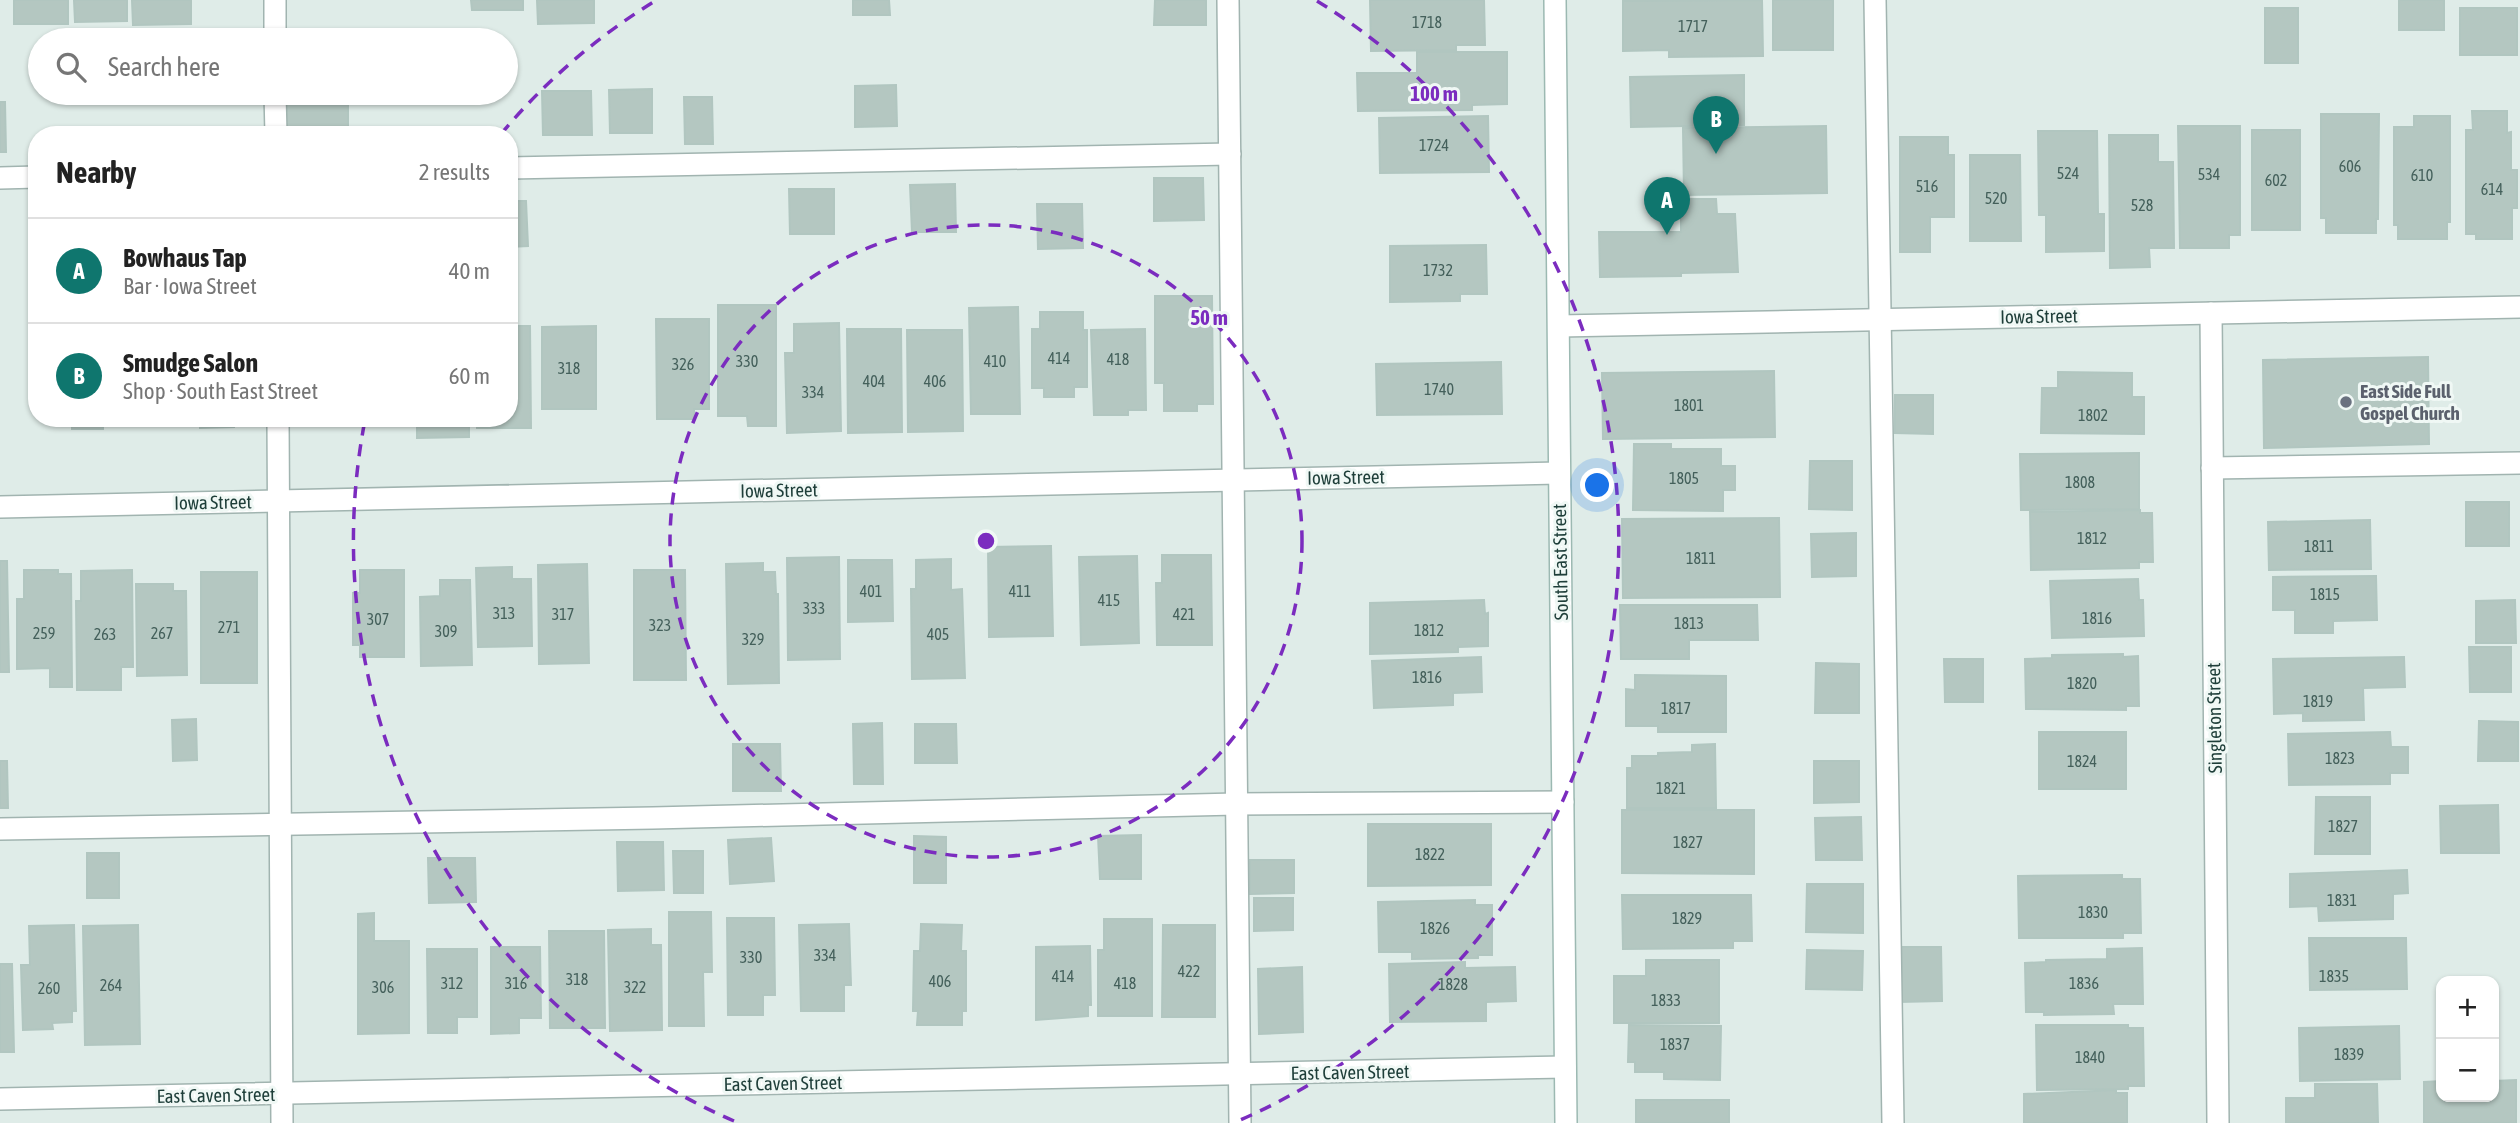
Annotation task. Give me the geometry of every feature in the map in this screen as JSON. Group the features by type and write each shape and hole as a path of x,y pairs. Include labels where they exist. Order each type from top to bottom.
{"street":[{"path":"275,0 275,28"},
{"path":"1228,0 1240,1123"},
{"name":"South East Street","path":"1555,0 1566,1123"},
{"path":"1875,0 1893,1123"},
{"path":"275,105 275,126"},
{"path":"518,168 1230,154"},
{"path":"0,178 28,177"},
{"name":"Iowa Street","path":"1559,326 2520,307"},
{"name":"Singleton Street","path":"2211,313 2218,1123"},
{"path":"278,427 282,1123"},
{"path":"2212,468 2520,463"},
{"name":"Iowa Street","path":"0,507 1559,472"},
{"path":"0,829 1236,804 1563,802"},
{"name":"East Caven Street","path":"0,1099 1565,1067"}],"building":[{"path":"14,0 68,0 68,24 14,24"},
{"path":"74,0 127,0 127,21 75,22"},
{"path":"132,0 191,0 191,24 133,25"},
{"path":"471,0 523,0 523,10 472,10"},
{"path":"537,0 594,0 594,23 538,24"},
{"path":"853,0 889,0 890,15 853,15"},
{"path":"1155,0 1206,0 1206,25 1154,25"},
{"path":"1370,0 1484,0 1485,45 1456,45 1456,50 1371,51"},
{"path":"1762,0 1763,56 1669,57 1669,50 1623,51 1623,1"},
{"path":"1773,0 1833,0 1833,50 1773,50"},
{"path":"2399,0 2444,0 2444,30 2399,30"},
{"path":"2265,8 2298,8 2298,63 2265,63"},
{"path":"2460,8 2517,8 2517,55 2460,55"},
{"path":"1417,52 1507,52 1507,104 1472,105 1472,110 1358,111 1357,73 1417,73"},
{"path":"1744,75 1744,125 1631,127 1630,77"},
{"path":"896,85 897,126 855,127 855,86"},
{"path":"652,89 652,133 610,133 609,90"},
{"path":"542,91 591,91 592,135 543,135"},
{"path":"684,97 712,97 713,144 685,144"},
{"path":"0,102 5,102 6,152 0,152"},
{"path":"286,105 348,105 348,126 286,126"},
{"path":"2472,111 2507,111 2507,133 2511,132 2511,170 2517,170 2517,208 2512,208 2512,239 2476,239 2476,234 2466,234 2466,130 2473,130"},
{"path":"2321,114 2379,114 2376,233 2326,233 2326,218 2321,218"},
{"path":"1488,116 1489,172 1380,173 1379,118"},
{"path":"2414,116 2450,116 2450,222 2447,222 2447,239 2398,239 2398,225 2394,225 2394,127 2414,127"},
{"path":"1826,126 1827,193 1684,195 1683,128"},
{"path":"2178,126 2240,126 2240,235 2229,235 2229,248 2180,248"},
{"path":"2252,130 2300,130 2300,230 2252,230"},
{"path":"2038,131 2097,131 2098,214 2104,214 2104,251 2046,252 2046,215 2039,215"},
{"path":"2109,135 2158,135 2158,162 2173,162 2174,248 2149,248 2150,267 2110,268"},
{"path":"1900,137 1948,137 1948,155 1954,155 1954,217 1930,217 1930,252 1900,252"},
{"path":"1970,155 2020,155 2021,241 1970,241"},
{"path":"1154,178 1203,178 1204,220 1154,221"},
{"path":"955,184 956,232 912,232 910,185"},
{"path":"789,189 834,189 834,234 790,234"},
{"path":"1681,199 1716,199 1717,214 1735,214 1738,272 1600,277 1599,232 1681,232"},
{"path":"518,201 526,201 528,246 518,247"},
{"path":"1037,204 1082,204 1083,248 1038,249"},
{"path":"1486,245 1487,294 1460,294 1460,301 1390,302 1390,246"},
{"path":"1155,296 1212,296 1213,404 1197,404 1197,411 1164,411 1164,383 1155,383"},
{"path":"718,305 776,305 776,426 748,426 747,416 718,416"},
{"path":"1018,307 1020,414 971,414 969,308"},
{"path":"1040,312 1083,312 1083,330 1087,330 1087,387 1074,387 1074,397 1044,397 1044,388 1032,388 1032,329 1040,329"},
{"path":"656,319 709,319 709,409 694,409 694,419 657,419"},
{"path":"839,323 841,431 787,433 785,353 794,353 794,324"},
{"path":"518,326 530,326 531,428 477,428 518,427"},
{"path":"596,326 596,409 542,409 542,327"},
{"path":"847,329 901,329 902,432 848,433"},
{"path":"1145,329 1146,410 1128,410 1128,415 1094,415 1091,330"},
{"path":"907,330 962,330 963,431 908,432"},
{"name":"East Side Full Gospel Church","path":"2428,357 2429,444 2264,448 2263,360"},
{"path":"1501,362 1502,414 1377,415 1376,364"},
{"path":"1774,371 1775,437 1603,439 1602,373"},
{"path":"2058,372 2132,373 2132,397 2144,397 2144,434 2041,433 2042,388 2058,388"},
{"path":"1895,395 1933,395 1933,434 1895,433"},
{"path":"72,427 103,427 103,429"},
{"path":"417,427 469,427 469,437 417,438"},
{"path":"1634,444 1671,444 1671,449 1721,449 1721,466 1735,466 1735,490 1723,490 1723,511 1633,510"},
{"path":"2139,453 2139,509 2021,510 2020,454"},
{"path":"1810,461 1852,461 1852,510 1809,509"},
{"path":"2466,502 2509,502 2509,546 2466,546"},
{"path":"2140,510 2140,513 2152,513 2153,562 2139,562 2139,568 2031,570 2030,512"},
{"path":"1779,518 1780,597 1623,598 1622,519"},
{"path":"2370,520 2371,569 2269,570 2268,522"},
{"path":"1856,533 1856,576 1812,577 1811,534"},
{"path":"1051,546 1053,636 989,637 988,547"},
{"path":"1162,555 1211,555 1212,645 1157,645 1156,583 1162,583"},
{"path":"1137,556 1139,643 1081,645 1079,557"},
{"path":"839,557 840,659 788,660 787,558"},
{"path":"951,559 951,590 962,589 965,678 912,679 911,589 916,589 916,560"},
{"path":"848,560 892,560 893,621 848,622"},
{"path":"0,561 7,561 9,672 0,672"},
{"path":"763,563 763,572 775,572 778,594 779,683 728,684 726,564"},
{"path":"587,564 589,663 539,664 538,565"},
{"path":"512,567 512,579 531,579 532,646 478,647 476,568"},
{"path":"24,570 58,570 58,574 71,574 72,687 50,687 50,668 17,669 17,599 24,599"},
{"path":"132,570 133,667 121,667 121,690 77,690 76,601 81,601 81,571"},
{"path":"360,570 404,570 404,657 360,657 360,645 353,645 353,593 360,593"},
{"path":"634,570 685,570 686,680 634,680"},
{"path":"201,572 257,572 257,683 201,683"},
{"path":"2376,576 2377,620 2333,621 2333,633 2295,633 2295,610 2273,610 2273,577"},
{"path":"2138,579 2139,600 2143,600 2144,636 2052,638 2050,581"},
{"path":"440,580 470,580 472,665 421,666 420,597 440,596"},
{"path":"136,584 173,584 173,591 186,591 187,675 137,676"},
{"path":"1484,600 1485,614 1488,613 1488,646 1458,647 1458,652 1370,654 1370,603"},
{"path":"2515,600 2516,643 2476,643 2476,601"},
{"path":"1620,605 1757,605 1758,640 1689,640 1689,659 1621,659"},
{"path":"2469,647 2511,647 2511,692 2470,692"},
{"path":"2123,654 2123,657 2138,656 2139,706 2126,706 2126,710 2026,709 2025,659 2052,658 2052,655"},
{"path":"1481,657 1482,692 1453,693 1453,705 1374,708 1372,661"},
{"path":"2404,657 2405,687 2363,688 2364,720 2303,721 2303,713 2274,714 2273,659"},
{"path":"1944,659 1983,659 1983,702 1945,702"},
{"path":"1816,663 1859,664 1859,713 1815,713"},
{"path":"1635,675 1726,676 1726,732 1658,732 1658,726 1626,726 1626,689 1635,690"},
{"path":"196,719 197,760 173,761 172,720"},
{"path":"2479,721 2518,722 2518,761 2478,761"},
{"path":"882,723 883,784 854,784 853,724"},
{"path":"915,724 956,724 957,763 915,763"},
{"path":"2039,732 2126,732 2126,789 2039,789"},
{"path":"2390,732 2391,747 2408,747 2408,773 2390,773 2390,784 2289,785 2288,734"},
{"path":"733,744 780,744 781,791 733,791"},
{"path":"1715,744 1716,808 1627,808 1627,768 1632,768 1632,756 1692,752 1692,745"},
{"path":"0,761 7,761 8,808 0,808"},
{"path":"1814,761 1859,761 1859,802 1814,803"},
{"path":"2316,797 2370,797 2370,854 2315,854"},
{"path":"2498,805 2499,853 2441,853 2440,806"},
{"path":"1622,810 1754,810 1754,874 1622,873"},
{"path":"1861,817 1862,860 1816,860 1815,818"},
{"path":"1368,824 1491,824 1491,885 1368,886"},
{"path":"1141,835 1141,879 1100,879 1098,836"},
{"path":"914,836 946,837 946,883 914,883"},
{"path":"771,838 774,881 730,884 728,840"},
{"path":"617,842 663,842 664,890 618,891"},
{"path":"673,851 703,851 703,893 674,893"},
{"path":"87,853 119,853 119,898 87,898"},
{"path":"428,858 475,858 476,902 429,903"},
{"path":"1250,860 1294,860 1294,893 1250,894"},
{"path":"2407,870 2408,893 2393,894 2393,919 2319,921 2318,906 2290,907 2290,874"},
{"path":"2122,875 2122,879 2140,879 2141,933 2123,933 2123,938 2019,938 2018,876"},
{"path":"1807,884 1863,884 1863,933 1806,932"},
{"path":"1622,895 1751,895 1752,941 1733,941 1733,948 1623,949"},
{"path":"1254,898 1293,898 1293,930 1254,931"},
{"path":"1475,900 1475,905 1492,905 1492,955 1478,955 1478,958 1412,959 1412,952 1379,952 1378,902"},
{"path":"669,912 711,912 712,972 703,972 704,1026 669,1026"},
{"path":"374,913 374,941 409,941 409,1033 358,1034 358,914"},
{"path":"727,918 774,918 775,995 763,995 763,1015 728,1015"},
{"path":"1104,919 1152,919 1152,1016 1098,1016 1098,950 1104,950"},
{"path":"849,924 851,985 844,985 844,1011 801,1011 799,925"},
{"path":"921,924 962,925 961,951 966,951 966,1011 962,1011 962,1025 917,1025 918,1011 913,1011 914,951 920,951"},
{"path":"74,925 76,1011 72,1011 72,1022 52,1023 53,1029 23,1030 21,965 30,965 29,926"},
{"path":"138,925 140,1044 85,1045 83,926"},
{"path":"1163,925 1215,925 1215,1017 1162,1017"},
{"path":"651,929 651,945 661,945 662,1030 610,1031 608,930"},
{"path":"549,931 604,931 605,1028 550,1028"},
{"path":"2309,938 2406,938 2407,989 2310,990"},
{"path":"1090,946 1091,1005 1088,1005 1088,1016 1036,1020 1036,947"},
{"path":"491,947 540,947 541,1018 519,1018 519,1033 491,1034"},
{"path":"1898,947 1941,947 1942,1001 1899,1002"},
{"path":"2142,948 2143,1004 2113,1004 2114,1014 2044,1015 2044,1012 2026,1012 2025,963 2107,959 2107,949"},
{"path":"427,949 477,949 477,1017 457,1017 457,1033 428,1033"},
{"path":"1807,950 1863,951 1862,990 1806,989"},
{"path":"1646,960 1719,960 1719,1023 1614,1023 1614,976 1646,976"},
{"path":"1465,962 1465,968 1515,967 1516,1001 1486,1002 1486,1021 1390,1022 1389,964"},
{"path":"0,964 12,964 14,1052 0,1052"},
{"path":"1302,967 1303,1032 1259,1034 1258,969"},
{"path":"1629,1025 1721,1026 1720,1080 1664,1079 1664,1072 1635,1072 1635,1062 1628,1062"},
{"path":"2036,1025 2128,1025 2128,1028 2143,1028 2144,1086 2128,1086 2128,1089 2037,1090"},
{"path":"2399,1026 2400,1079 2300,1081 2299,1028"},
{"path":"2516,1080 2516,1123 2424,1123 2424,1082 2436,1081 2436,1102 2499,1102 2499,1081"},
{"path":"2315,1084 2377,1084 2378,1123 2286,1123 2286,1098 2315,1098"},
{"path":"2116,1090 2116,1093 2127,1093 2127,1123 2024,1123 2024,1094"},
{"path":"1636,1100 1729,1100 1729,1123 1636,1123"}],"place":[{"name":"Smudge Salon","path":"1716,154"},
{"name":"Bowhaus Tap","path":"1667,235"},
{"name":"East Side Full Gospel Church","path":"2346,402"}]}
